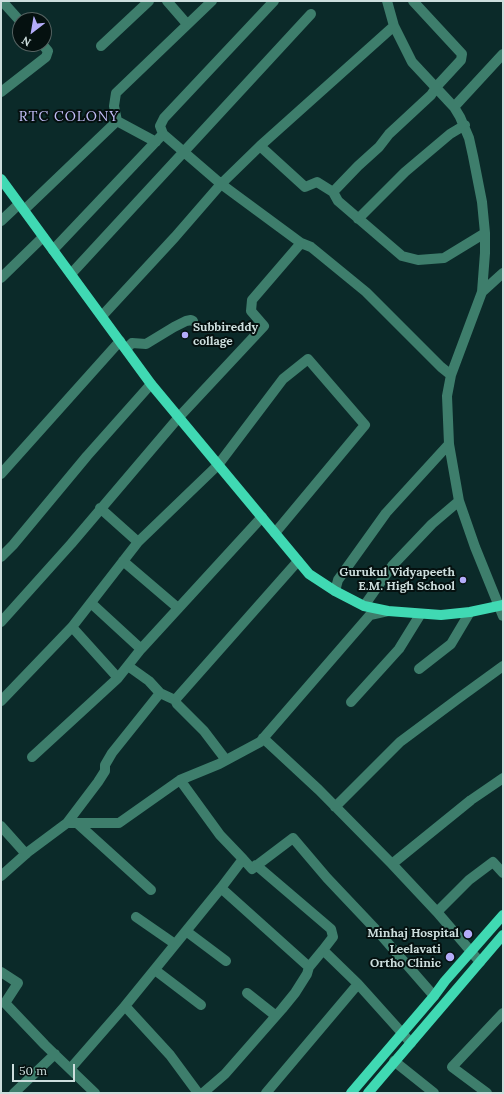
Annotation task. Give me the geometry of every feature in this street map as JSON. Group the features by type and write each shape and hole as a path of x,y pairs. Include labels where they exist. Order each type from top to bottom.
{"main road":[{"path":"1,179 151,384 309,574 335,591 364,606 388,611 420,615 441,615 470,612 501,606"},
{"path":"351,1093 434,996 470,951 503,915"},
{"path":"368,1093 503,935"}],"street":[{"path":"2,1 12,12"},
{"path":"101,46 149,1"},
{"path":"167,1 187,24"},
{"path":"117,121 114,106 116,93 212,1"},
{"path":"274,1 164,118 160,126 163,134 221,184 302,243 311,247 366,292 441,367 451,375"},
{"path":"387,1 394,26 412,62 454,107 465,125 482,202 485,233 482,292 451,375 447,396 449,444 460,501 475,547 501,606 503,616"},
{"path":"333,192 379,147 389,134 431,94 461,60 462,54 413,1"},
{"path":"71,274 311,14"},
{"path":"102,316 176,237 221,184 260,146 394,26"},
{"path":"1,92 46,57 48,52"},
{"path":"454,107 503,54"},
{"path":"117,121 156,142"},
{"path":"1,221 21,207 117,121"},
{"path":"358,219 405,172 450,134 465,125"},
{"path":"53,250 163,134"},
{"path":"260,146 306,187 317,182 333,192 338,201 402,256 418,260 444,258 485,233"},
{"path":"1,278 43,236"},
{"path":"1,622 71,544 100,508 179,417 264,326 251,310 252,300 302,243"},
{"path":"482,292 503,273"},
{"path":"1,474 123,345 132,343 146,344 174,326 186,321 193,321"},
{"path":"1,701 72,626 138,542 218,465 282,379 308,359 365,425 275,533"},
{"path":"1,557 13,545 87,456 151,384"},
{"path":"335,591 338,580 386,513 449,444"},
{"path":"364,606 392,566 432,524 460,501"},
{"path":"100,508 138,542"},
{"path":"32,757 118,678 141,649 262,517"},
{"path":"123,561 178,608"},
{"path":"175,700 298,561"},
{"path":"91,603 141,649"},
{"path":"72,823 119,822 180,780 226,760 260,742 370,615 388,611"},
{"path":"419,669 451,644 470,612"},
{"path":"351,702 400,649 420,615"},
{"path":"72,626 118,678"},
{"path":"128,666 149,681 160,693 175,700 177,704 204,731 226,760"},
{"path":"335,807 400,742 503,666"},
{"path":"1,876 26,854 72,823 105,771 105,765 112,753 160,693"},
{"path":"263,738 392,864 437,912 480,962"},
{"path":"392,864 471,800 503,778"},
{"path":"180,780 220,836 252,869 293,838 327,878 380,934 434,996"},
{"path":"72,823 151,890"},
{"path":"1,826 26,854"},
{"path":"70,1069 125,1006 243,859"},
{"path":"437,912 469,880 493,862 503,873"},
{"path":"203,1093 225,1074 276,1016 295,993 307,974 309,967 333,937 331,929 256,865"},
{"path":"221,888 309,967"},
{"path":"136,916 175,944"},
{"path":"186,931 226,961"},
{"path":"324,950 358,984 411,1042"},
{"path":"154,970 201,1005"},
{"path":"1,972 18,982 5,1003 95,1093"},
{"path":"266,1093 358,984"},
{"path":"248,993 276,1016"},
{"path":"125,1006 170,1055 198,1093"},
{"path":"487,1093 452,1067 503,1013"},
{"path":"14,1093 55,1054"},
{"path":"394,1061 427,1091"}],"place":[{"name":"Subbireddy collage","path":"185,335"},
{"name":"Gurukul Vidyapeeth E.M. High School","path":"463,580"},
{"name":"Minhaj Hospital","path":"468,934"},
{"name":"Leelavati Ortho Clinic","path":"450,957"}],"district":[{"name":"RTC COLONY","path":"69,117"}]}
